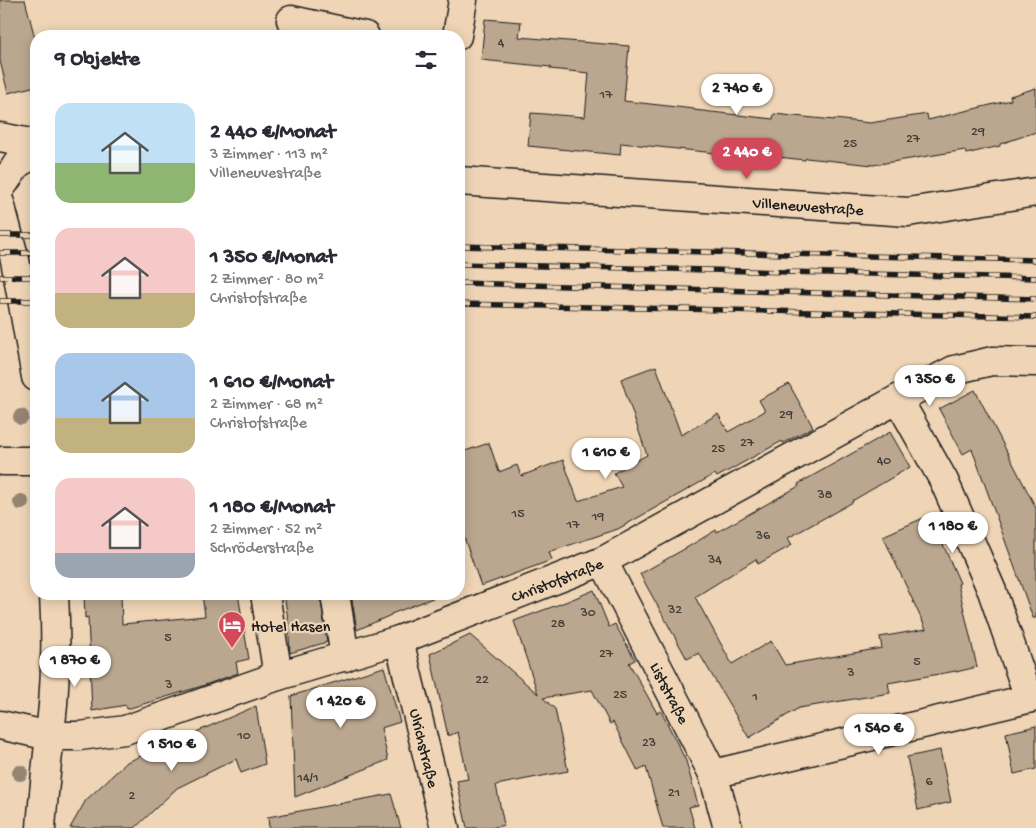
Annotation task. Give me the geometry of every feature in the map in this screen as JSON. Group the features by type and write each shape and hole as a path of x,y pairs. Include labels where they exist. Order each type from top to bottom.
{"street":[{"path":"458,30 463,0"},
{"path":"291,20 337,30"},
{"path":"0,137 30,143"},
{"path":"0,189 18,163 30,157"},
{"name":"Villeneuvestraße","path":"465,181 908,212 1036,192"},
{"path":"0,203 15,260 30,344"},
{"name":"Christofstraße","path":"0,725 50,736 80,736 125,730 278,676 399,640 604,561 954,370 992,361 1036,362"},
{"path":"713,774 1032,697 992,591 944,481 898,400"},
{"path":"2,461 30,461"},
{"name":"Liststraße","path":"604,561 713,774 728,828"},
{"path":"41,828 53,704 56,636 54,600"},
{"path":"266,600 278,676"},
{"path":"336,600 345,657"},
{"name":"Ulrichstraße","path":"399,640 445,828"}],"building":[{"path":"0,0 25,0 33,30 30,30 30,88 8,93 0,61"},
{"path":"485,19 521,22 519,37 629,46 624,101 773,119 774,114 870,123 927,114 928,120 1011,100 1010,96 1036,88 1036,132 1000,144 1000,146 966,154 965,150 873,165 751,154 751,158 715,155 715,153 621,143 620,155 528,146 531,113 585,117 589,73 481,60"},
{"path":"656,366 681,435 718,414 728,432 765,411 759,400 789,384 813,427 783,443 782,441 717,477 715,474 618,529 549,552 552,560 481,586 465,540 465,451 489,443 499,472 517,465 521,476 563,460 578,501 622,487 614,473 647,455 621,379"},
{"path":"975,390 1036,508 1036,618 1033,618 972,449 963,454 939,409"},
{"path":"890,432 910,467 853,502 788,538 792,545 758,564 756,559 695,597 732,664 771,641 785,665 882,648 880,637 926,629 883,536 930,515 960,583 958,584 977,667 888,683 890,693 799,708 749,738 699,653 687,659 640,574 716,530 717,532 799,486 798,484"},
{"path":"594,590 609,627 615,624 635,660 629,663 657,713 661,711 686,761 698,805 689,807 695,828 663,828 646,767 638,771 613,722 610,724 592,690 543,698 555,709 568,771 496,785 504,825 491,828 467,828 457,781 468,779 458,732 448,736 430,654 470,635 538,694 514,621"},
{"path":"84,600 121,600 122,624 205,616 203,600 239,600 249,659 236,662 238,673 202,686 127,709 126,705 92,711 88,617 85,618"},
{"path":"285,600 321,600 327,642 290,653"},
{"path":"352,600 428,600 391,614 357,630"},
{"path":"384,667 400,722 381,728 388,760 295,797 291,696"},
{"path":"256,706 265,764 241,773 236,759 177,788 135,828 70,828 86,800 127,762"},
{"path":"1036,726 1036,769 1014,774 1006,733"},
{"path":"940,750 951,802 918,810 907,757"},
{"path":"391,794 401,828 269,828 268,817"}],"railway":[{"path":"0,235 30,235"},
{"path":"465,246 1036,260"},
{"path":"0,253 30,253"},
{"path":"465,264 1036,278"},
{"path":"0,277 30,277"},
{"path":"465,283 1036,299"},
{"path":"0,301 30,301"},
{"path":"465,304 1036,317"}],"place":[{"name":"Hotel Hasen","path":"232,649"}]}
